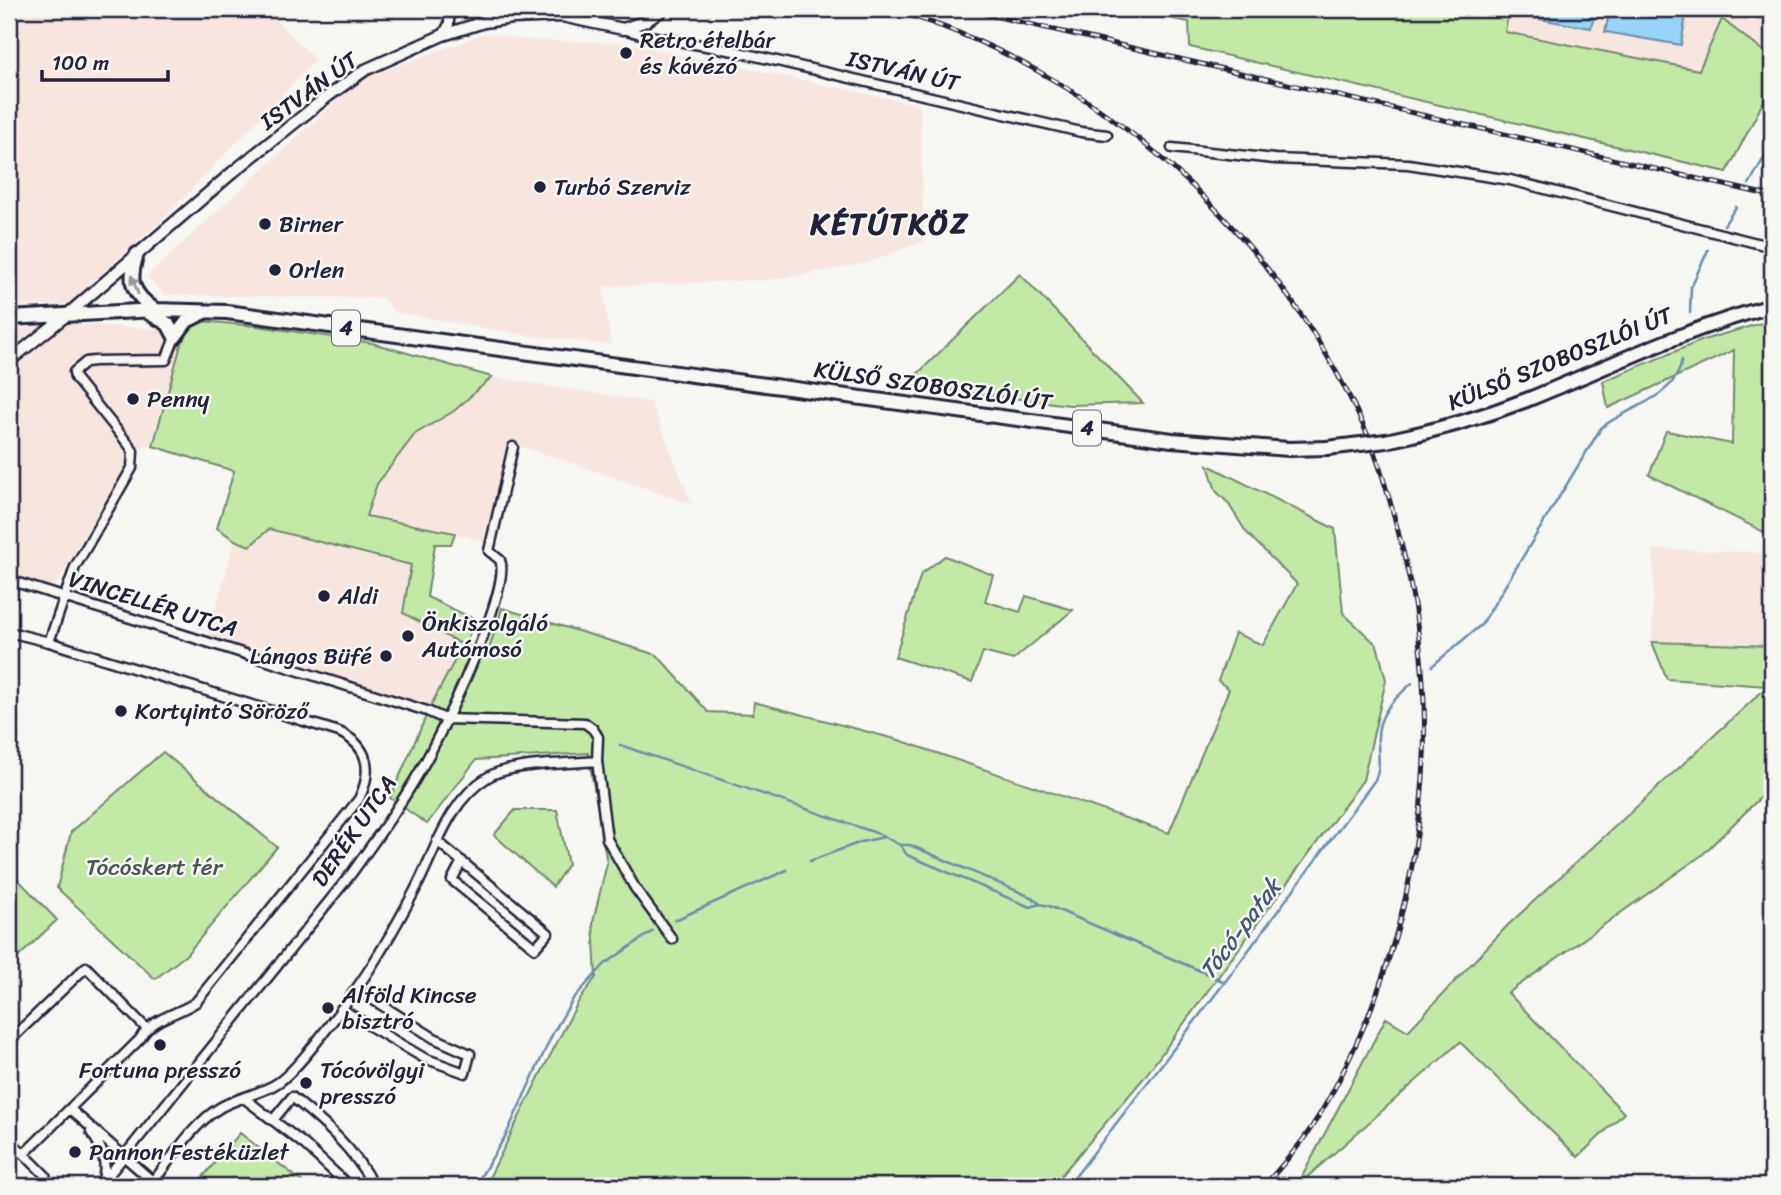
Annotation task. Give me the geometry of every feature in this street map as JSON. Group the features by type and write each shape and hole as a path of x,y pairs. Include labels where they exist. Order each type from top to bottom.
{"main road":[{"path":"137,254 131,271 132,285 141,300 155,310"},
{"name":"KÜLSŐ SZOBOSZLÓI ÚT","path":"68,314 155,310 211,311 1171,440 1289,449 1327,448 1386,441 1444,428 1528,399 1687,332 1772,306"},
{"path":"138,311 161,318 169,324 175,337 187,321 211,311"},
{"name":"4","path":"9,318 68,314"}],"street":[{"path":"443,35 449,24 449,9"},
{"path":"543,9 562,16"},
{"path":"623,29 646,21 664,9"},
{"name":"ISTVÁN ÚT","path":"9,360 68,314 328,96 365,71 443,35 484,22 562,16 643,36 734,51 1081,132 1107,135"},
{"path":"1172,148 1275,159 1408,164 1510,180 1772,247"},
{"path":"9,632 49,642 75,567 132,468 134,458 129,444 75,378 75,372 86,362 166,360 175,337"},
{"name":"DERÉK UTCA","path":"101,1186 351,874 430,753 473,660 503,574 500,560 489,551 513,447"},
{"name":"VINCELLÉR UTCA","path":"9,580 291,667 445,719 585,723 598,737 597,761 607,839 635,888 672,939"},
{"name":"DERÉK UTCA","path":"24,1154 140,1039 146,1028 196,1002 359,799 366,779 366,760 357,743 339,732 49,642"},
{"path":"70,1109 154,1185 198,1127 220,1107 279,1082 341,1009 356,989 414,891 443,828 473,789 488,776 506,770 597,761"},
{"path":"437,841 548,933 535,948 452,880 462,862"},
{"path":"9,1041 86,967 146,1028"},
{"path":"341,1009 424,1058 465,1073 470,1054 434,1038 356,989"},
{"path":"273,1120 292,1097 331,1128 364,1167 373,1186"},
{"path":"244,1098 316,1154 349,1186"},
{"path":"81,1119 98,1143 103,1156 106,1168 101,1186"},
{"path":"9,1140 45,1175 48,1186"}],"shaded area":[{"path":"9,9 265,9 316,60 166,216 68,304 9,307"},
{"path":"568,9 637,9 620,23"},
{"path":"1509,9 1772,9 1772,58 1723,19 1700,70 1505,32"},
{"path":"486,33 526,40 628,43 920,105 924,241 867,263 779,279 603,287 611,345 524,335 394,312 383,298 164,295 147,276 359,80"},
{"path":"69,324 185,330 153,446 146,444 129,460 54,588 9,573 9,328"},
{"path":"492,377 651,402 692,504 518,445 509,449 488,543 455,533 366,516 377,484 415,434 454,411"},
{"path":"269,529 411,565 404,613 463,645 431,705 207,639 235,540 250,546"},
{"path":"1654,549 1772,553 1772,646 1652,642"}],"green space":[{"path":"1145,9 1509,9 1505,32 1699,70 1722,19 1772,58 1772,85 1727,172 1190,47 1189,22 1141,13"},
{"path":"1020,274 1143,403 1070,405 906,385"},
{"path":"1772,320 1772,536 1649,475 1666,431 1732,444 1734,350 1608,408 1603,381 1703,340"},
{"path":"200,321 257,326 372,343 492,377 454,411 415,434 377,484 366,516 455,533 451,544 435,544 427,597 476,620 464,645 488,652 502,608 657,655 708,712 753,714 754,702 899,740 1169,833 1229,689 1218,681 1235,633 1263,645 1297,584 1246,532 1228,503 1216,491 1208,465 1335,529 1343,613 1377,645 1386,680 1363,780 1143,1079 1052,1186 485,1186 577,1004 596,977 593,922 607,863 588,753 476,760 427,824 390,798 431,705 463,645 403,613 411,565 269,529 250,546 217,528 234,471 153,446 185,330"},
{"path":"945,556 993,575 985,601 1020,612 1026,596 1073,610 1013,660 983,652 972,682 895,657 921,574"},
{"path":"1652,642 1772,646 1772,786 1702,855 1508,993 1624,1113 1578,1157 1460,1042 1297,1186 1386,1018 1408,1031 1508,925 1768,686 1667,679"},
{"name":"Tócóskert tér","path":"163,752 277,847 186,955 155,979 57,888 71,832"},
{"path":"515,810 557,810 568,864 553,887 494,835"},
{"path":"9,870 57,920 9,966"},
{"path":"240,1133 307,1186 210,1186 201,1179"}],"water":[{"path":"1518,9 1596,9 1591,28 1516,15"},
{"path":"1610,9 1674,9 1686,15 1681,45 1605,32"}],"waterway":[{"name":"Tócó-patak","path":"1749,184 1772,144"},
{"name":"Tócó-patak","path":"1724,225 1736,207"},
{"name":"Tócó-patak","path":"1690,313 1691,287 1708,250"},
{"name":"Tócó-patak","path":"1432,666 1482,624 1601,428 1661,393 1671,384 1682,360"},
{"name":"Tócó-patak","path":"1068,1186 1225,982 1375,780 1379,766 1378,733 1383,716 1392,702 1412,683"},
{"path":"620,745 879,834 900,845 910,845 1033,898 1040,904 1210,975"},
{"path":"810,861 861,842 884,837"},
{"path":"900,845 907,855 1030,907 1040,904"},
{"path":"675,920 787,870"},
{"path":"475,1186 506,1135 553,1033 573,999 605,964 653,931"},
{"path":"1213,977 1225,982"}],"railway":[{"path":"889,9 966,36 1039,72 1108,116 1172,167 1230,224 1282,287 1327,355 1364,427 1383,478 1412,593 1421,654 1423,777 1417,838 1389,959 1360,1035 1338,1082 1312,1127 1264,1186"},
{"path":"964,9 1772,196"}],"place":[{"name":"Retro ételbár és kávézó","path":"626,53"},
{"name":"Turbó Szerviz","path":"540,187"},
{"name":"Birner","path":"265,224"},
{"name":"Orlen","path":"275,270"},
{"name":"Penny","path":"133,399"},
{"name":"Aldi","path":"324,596"},
{"name":"Önkiszolgáló Autómosó","path":"408,636"},
{"name":"Lángos Büfé","path":"386,656"},
{"name":"Kortyintó Söröző","path":"121,711"},
{"name":"Alföld Kincse bisztró","path":"328,1008"},
{"name":"Fortuna presszó","path":"160,1045"},
{"name":"Tócóvölgyi presszó","path":"306,1083"},
{"name":"Pannon Festéküzlet","path":"75,1152"}],"district":[{"name":"KÉTÚTKÖZ","path":"890,224"}]}
